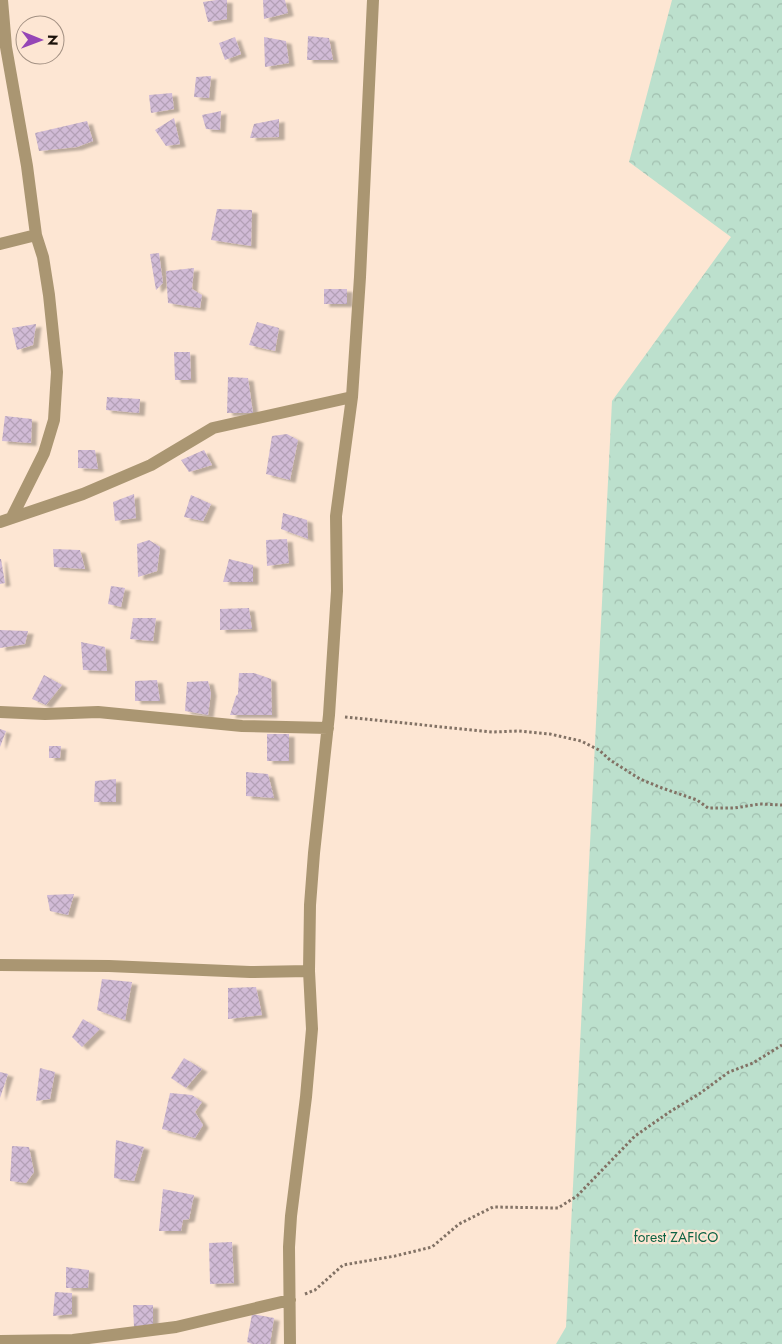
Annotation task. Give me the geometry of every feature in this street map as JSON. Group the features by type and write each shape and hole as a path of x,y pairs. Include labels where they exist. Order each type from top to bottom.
{"street":[{"path":"2,0 6,47 27,166 36,236 43,257 57,372 54,420 44,453 6,519"},
{"path":"290,1344 289,1247 291,1216 306,1097 312,1029 309,971 310,905 329,715 337,591 336,516 352,397 360,277 373,0"},
{"path":"0,244 36,236"},
{"path":"6,519 83,494 151,465 213,428 352,397"},
{"path":"0,712 45,714 98,712 242,726 328,728"},
{"path":"0,965 109,966 250,972 309,971"},
{"path":"0,1341 73,1340 176,1327 290,1300"}],"path":[{"path":"329,715 492,732 519,731 550,734 581,741 599,750 610,760 640,779 697,800 708,808 734,808 760,804 782,805"},
{"path":"290,1300 315,1290 342,1265 395,1256 432,1247 459,1224 493,1208 558,1208 577,1196 636,1136 729,1072 753,1063 782,1045"}],"green space":[{"name":"forest ZAFICO","path":"672,0 782,0 782,1344 556,1344 566,1327 612,401 731,237 629,162"}],"building":[{"path":"227,0 227,19 208,22 203,2"},
{"path":"263,0 285,0 288,13 264,19"},
{"path":"308,36 329,38 333,60 307,60"},
{"path":"235,37 241,54 225,60 219,43"},
{"path":"264,37 286,41 289,63 265,67"},
{"path":"211,76 209,98 194,97 196,77"},
{"path":"172,93 174,109 151,113 149,95"},
{"path":"221,111 220,130 206,129 202,115"},
{"path":"174,118 180,144 166,146 155,130"},
{"path":"279,119 279,137 250,138 254,124"},
{"path":"87,121 93,141 77,147 39,151 35,133"},
{"path":"217,209 252,210 251,246 211,240"},
{"path":"159,253 163,283 156,290 150,254"},
{"path":"194,268 192,289 202,295 200,308 168,303 166,271"},
{"path":"324,289 347,289 347,304 324,304"},
{"path":"257,322 279,328 275,351 249,345"},
{"path":"36,324 33,345 17,350 12,328"},
{"path":"174,352 190,352 191,380 175,380"},
{"path":"228,377 248,378 253,413 227,413"},
{"path":"107,397 140,399 139,413 106,410"},
{"path":"5,416 32,419 31,443 2,441"},
{"path":"287,434 298,440 290,480 266,474 272,436"},
{"path":"78,450 95,450 98,469 78,468"},
{"path":"204,450 212,465 189,472 181,460"},
{"path":"134,494 136,518 115,521 113,502"},
{"path":"191,495 211,504 203,521 184,517"},
{"path":"283,513 307,520 308,539 281,529"},
{"path":"287,539 289,563 267,566 266,540"},
{"path":"149,540 160,547 157,571 138,577 137,544"},
{"path":"53,549 80,550 85,569 54,567"},
{"path":"0,559 5,583 0,584"},
{"path":"229,559 253,565 253,582 223,582"},
{"path":"111,586 125,588 121,607 108,604"},
{"path":"249,608 252,629 220,630 220,609"},
{"path":"133,618 156,618 153,641 130,639"},
{"path":"0,630 28,631 25,644 0,648"},
{"path":"81,642 105,647 107,671 83,670"},
{"path":"239,673 254,673 271,679 272,715 230,715 238,694"},
{"path":"44,675 62,685 46,705 32,699"},
{"path":"157,680 160,701 135,701 135,681"},
{"path":"208,681 211,693 208,715 185,711 187,682"},
{"path":"0,729 6,731 0,747"},
{"path":"267,734 289,734 289,761 267,761"},
{"path":"49,746 61,746 60,758 49,758"},
{"path":"246,772 268,774 274,798 246,796"},
{"path":"116,779 116,802 94,802 95,781"},
{"path":"74,894 68,915 50,911 47,895"},
{"path":"102,979 132,982 125,1020 97,1010"},
{"path":"256,987 262,1015 228,1019 228,988"},
{"path":"83,1019 100,1029 82,1047 72,1037"},
{"path":"184,1058 202,1069 186,1088 171,1078"},
{"path":"40,1068 55,1072 50,1099 36,1101"},
{"path":"0,1072 8,1074 0,1098"},
{"path":"170,1093 192,1095 202,1102 195,1112 203,1125 195,1138 162,1129"},
{"path":"116,1140 144,1147 134,1181 114,1178"},
{"path":"12,1146 29,1147 34,1172 26,1183 10,1181"},
{"path":"163,1189 194,1195 189,1219 183,1220 181,1231 159,1231"},
{"path":"232,1242 234,1283 210,1284 209,1243"},
{"path":"66,1267 89,1270 88,1288 66,1288"},
{"path":"55,1292 72,1293 72,1314 53,1316"},
{"path":"133,1305 153,1305 153,1325 134,1327"},
{"path":"252,1314 274,1318 270,1344 252,1344 247,1342"}]}
